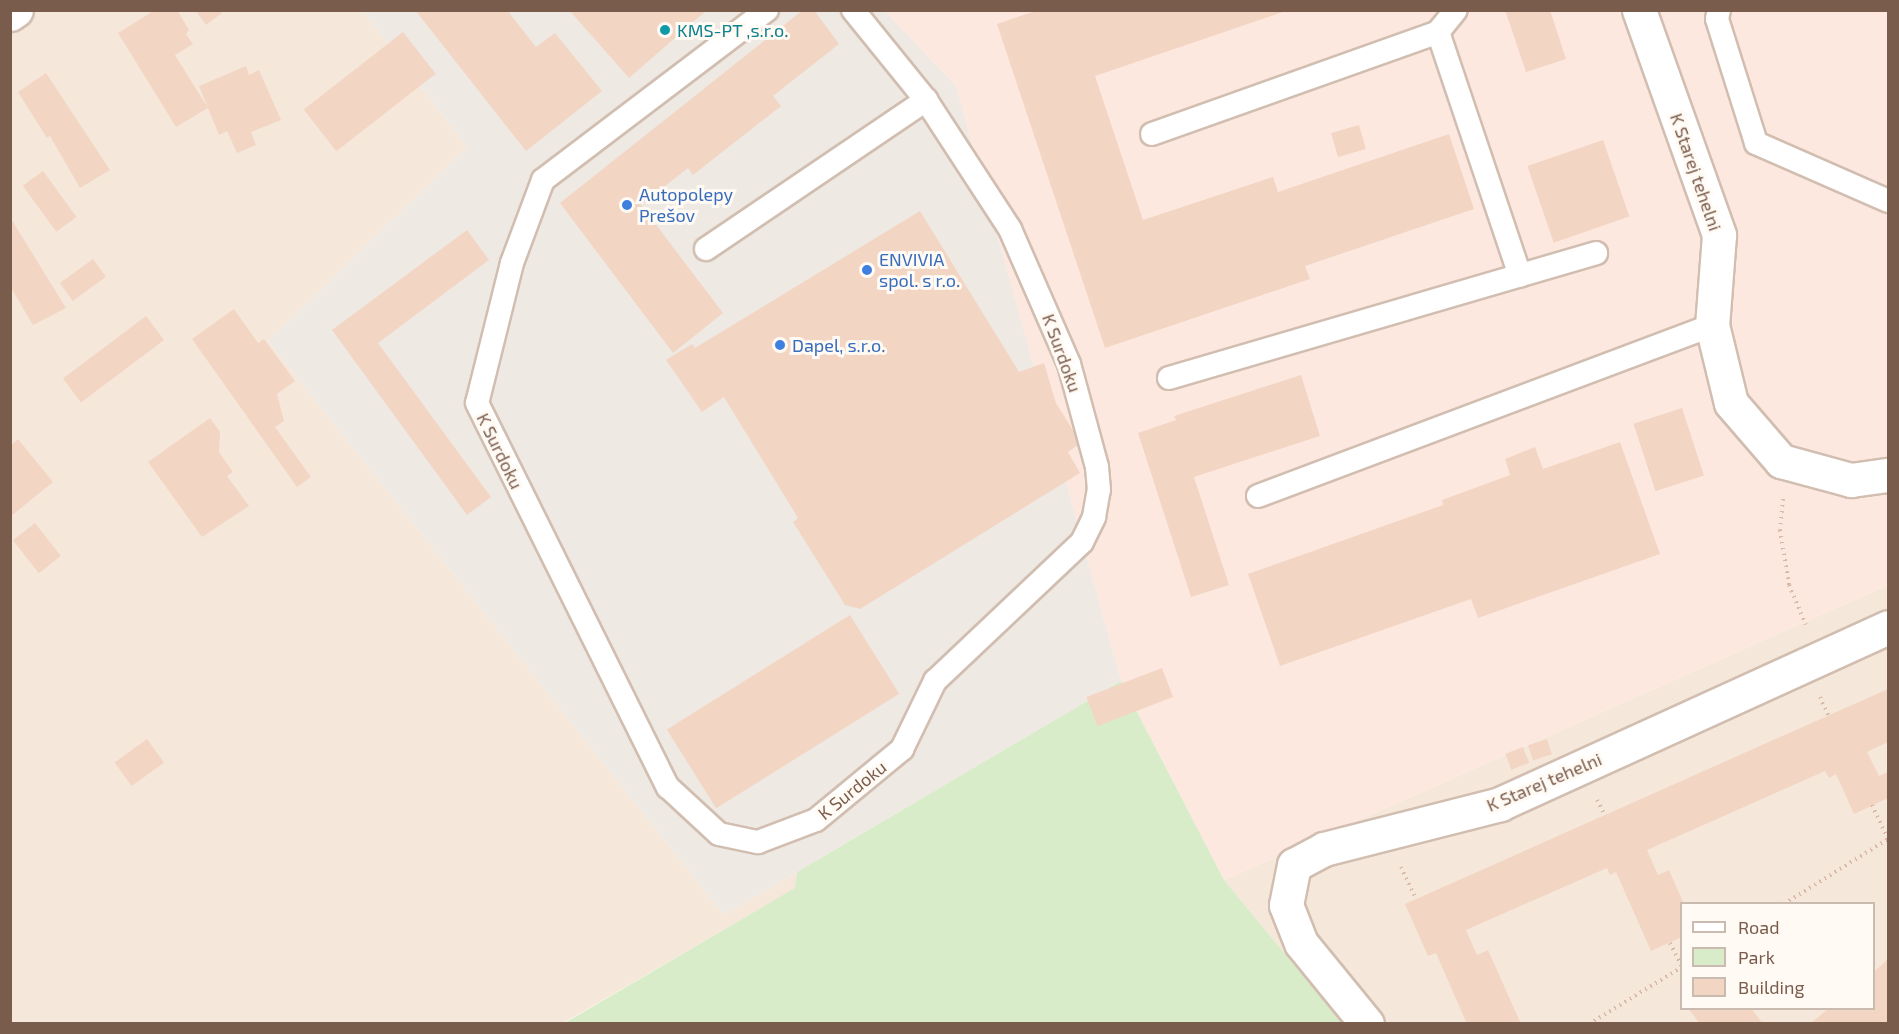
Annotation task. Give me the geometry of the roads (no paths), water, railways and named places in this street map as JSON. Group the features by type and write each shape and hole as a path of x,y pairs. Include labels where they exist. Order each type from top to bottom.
{"street":[{"path":"10,14 16,10"},
{"name":"K Starej tehelni","path":"1639,10 1719,235 1712,325 1731,403 1786,462 1851,480 1888,475"},
{"name":"K Starej tehelni","path":"1366,1023 1301,943 1286,905 1294,865 1324,849 1500,804 1888,627"}],"lane":[{"name":"K Surdoku","path":"767,10 543,180 512,264 477,403 668,787 719,834 758,842 816,820 855,791 902,749 935,681 1082,542 1094,516 1099,490 1097,467 1069,364 1010,229 926,100 853,10"},
{"path":"1152,134 1438,32 1456,10"},
{"path":"1719,10 1717,19 1756,143 1888,201"},
{"path":"1438,32 1520,276"},
{"path":"706,249 926,100"},
{"path":"1169,378 1596,253"},
{"path":"1258,496 1712,325"}],"place":[{"name":"KMS-PT ,s.r.o.","path":"665,30"},
{"name":"Autopolepy Prešov","path":"627,205"},
{"name":"ENVIVIA spol. s r.o.","path":"867,270"},
{"name":"Dapel, s.r.o.","path":"780,345"}]}
